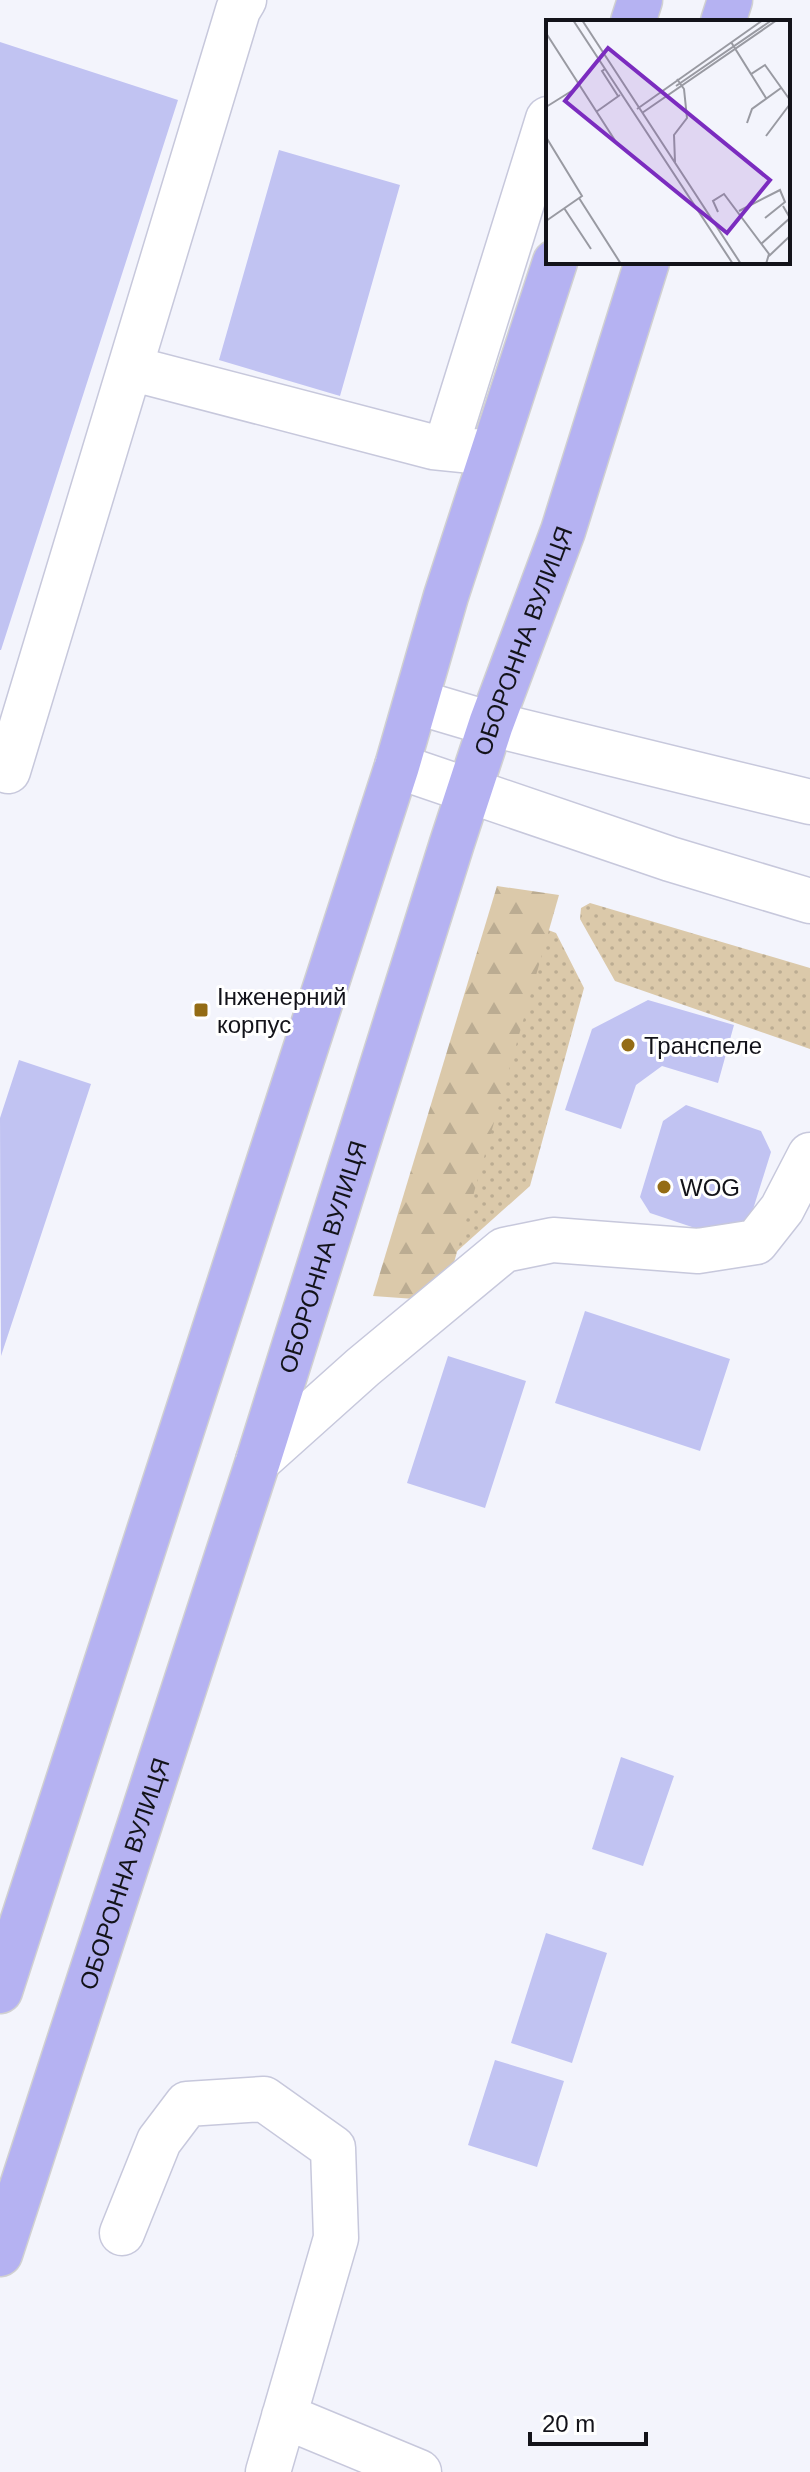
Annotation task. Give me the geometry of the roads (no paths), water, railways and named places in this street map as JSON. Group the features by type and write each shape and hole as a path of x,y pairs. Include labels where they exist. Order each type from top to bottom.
{"main road":[{"path":"634,20 640,0"},
{"path":"724,20 730,0"},
{"path":"0,1991 397,766 436,627 554,264"},
{"name":"ОБОРОННА ВУЛИЦЯ","path":"0,2254 258,1461 469,789 563,531 646,264"}],"street":[{"path":"8,771 130,368 230,3"},
{"path":"446,447 546,125"},
{"path":"130,368 433,447 492,453"},
{"path":"417,702 491,724 810,802"},
{"path":"397,766 670,859 810,901"},
{"path":"258,1461 363,1367 504,1250 553,1240 698,1251 756,1242 782,1209 810,1155"},
{"path":"122,2233 159,2141 187,2104 264,2099 333,2148 336,2238 268,2472"},
{"path":"284,2416 419,2472"}],"place":[{"name":"Інженерний корпус","path":"201,1010"},
{"name":"Транспеле","path":"628,1045"},
{"name":"WOG","path":"664,1187"}]}
